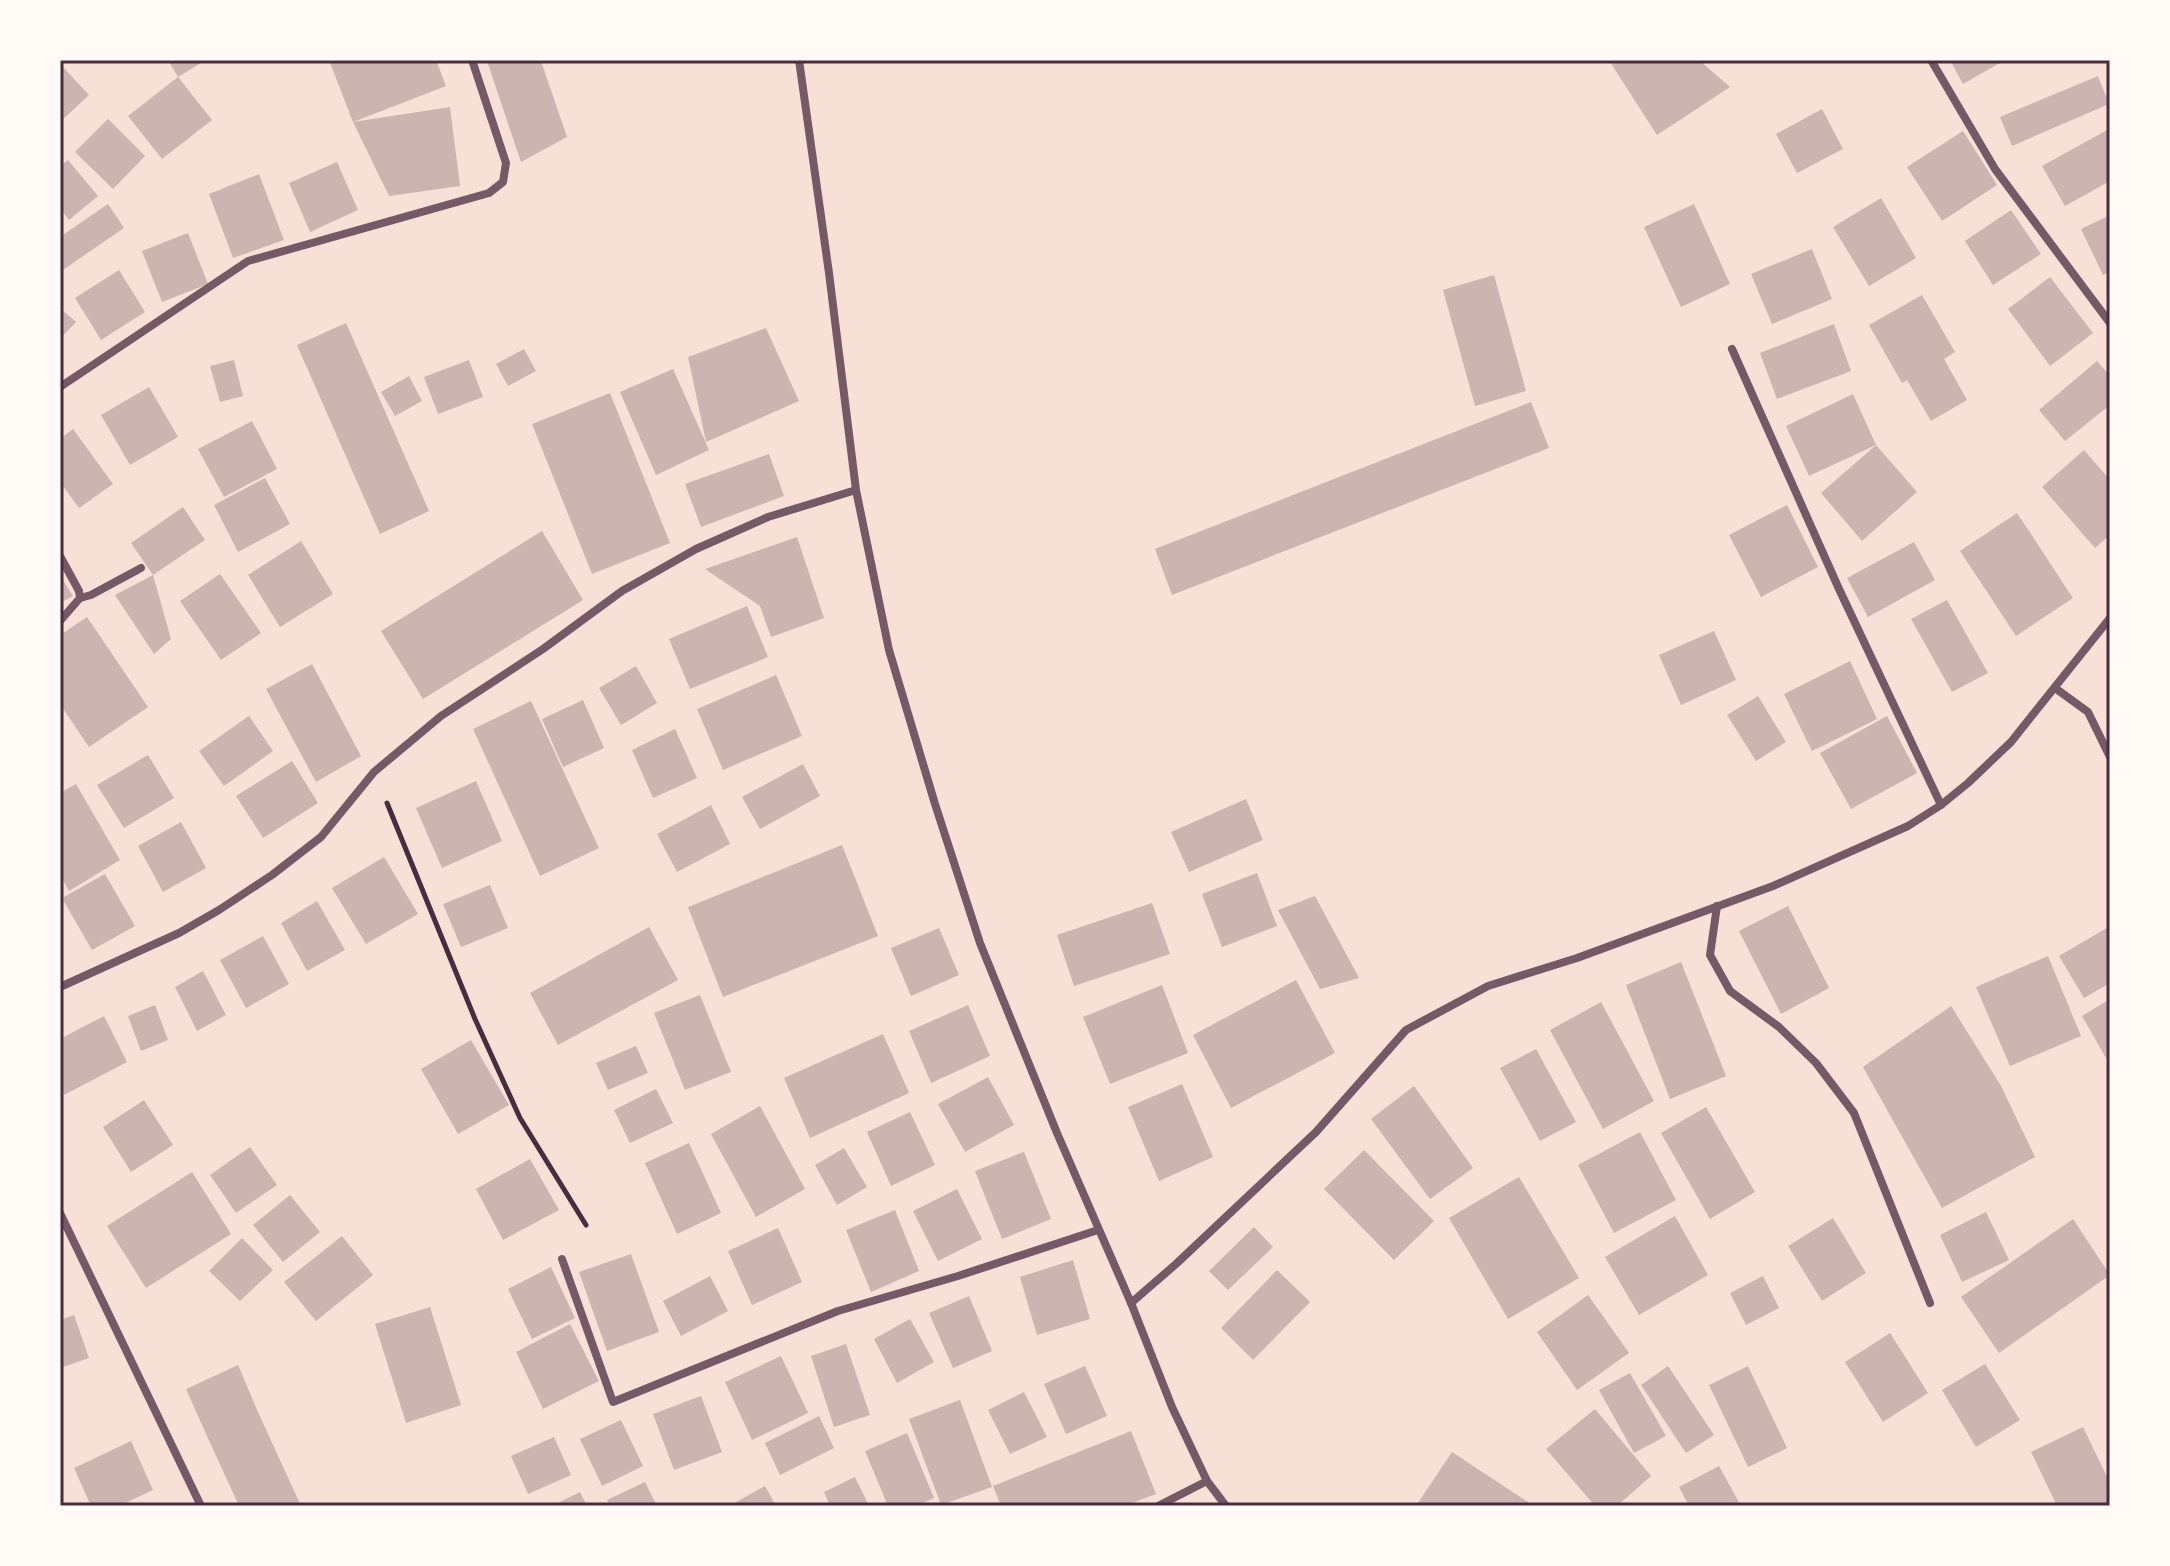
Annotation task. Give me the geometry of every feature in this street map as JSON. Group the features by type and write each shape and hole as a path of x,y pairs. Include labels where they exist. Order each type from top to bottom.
{"street":[{"path":"60,387 248,261 489,193 503,182 506,163 472,60"},
{"path":"799,60 856,490 889,650 976,929 1172,1407 1207,1481 1226,1506"},
{"path":"1931,60 1995,169 2110,323"},
{"path":"1732,349 1839,589 1941,805"},
{"path":"60,987 179,933 272,875 321,837 374,772 441,716 634,584 696,549 768,517 856,490"},
{"path":"60,556 80,598"},
{"path":"60,621 80,598 141,568"},
{"path":"1131,1303 1316,1132 1406,1030 1488,986 1577,958 1773,886 1908,826 1968,783 2011,742 2110,618"},
{"path":"2055,688 2088,712 2110,757"},
{"path":"1717,906 1710,955 1730,991 1779,1027 1816,1063 1854,1113 1930,1303"},
{"path":"60,1213 201,1506"},
{"path":"562,1259 613,1402 838,1311 1098,1230"},
{"path":"1158,1506 1207,1481"}],"path":[{"path":"374,772 475,1019 520,1118 586,1225"}],"building":[{"path":"168,60 206,60 178,77"},
{"path":"329,60 436,60 446,86 353,122"},
{"path":"1699,60 1730,87 1657,135 1610,62"},
{"path":"1950,60 2005,60 1963,84"},
{"path":"487,61 541,61 567,137 521,162"},
{"path":"60,64 89,95 60,122"},
{"path":"2098,76 2109,104 2012,146 2000,117"},
{"path":"178,77 212,120 162,159 128,116"},
{"path":"450,107 460,186 389,196 353,122"},
{"path":"1822,109 1843,149 1797,173 1776,134"},
{"path":"108,119 145,156 113,189 75,152"},
{"path":"2107,130 2110,135 2110,181 2065,206 2042,166"},
{"path":"1963,131 1997,185 1942,221 1907,167"},
{"path":"68,160 98,196 69,220 60,208 60,167"},
{"path":"337,162 358,210 310,232 289,183"},
{"path":"259,174 284,240 233,258 209,194"},
{"path":"1881,198 1916,258 1869,286 1833,227"},
{"path":"108,204 124,228 63,270 60,266 60,237"},
{"path":"1694,204 1730,284 1681,307 1644,227"},
{"path":"2011,210 2041,254 1993,285 1965,241"},
{"path":"2110,215 2110,272 2103,275 2081,229"},
{"path":"188,233 208,284 162,302 142,251"},
{"path":"1812,249 1832,299 1772,324 1751,274"},
{"path":"119,270 145,312 101,340 75,298"},
{"path":"1494,275 1526,391 1475,406 1443,290"},
{"path":"2050,277 2093,333 2050,366 2008,309"},
{"path":"1922,295 1955,352 1944,359 1967,400 1931,421 1907,380 1902,383 1869,325"},
{"path":"60,308 76,322 60,339"},
{"path":"346,323 429,511 380,534 297,345"},
{"path":"1834,324 1851,371 1777,399 1760,353"},
{"path":"766,328 799,401 706,442 688,357"},
{"path":"524,349 536,371 508,386 496,364"},
{"path":"234,360 243,396 220,402 210,366"},
{"path":"469,360 483,397 438,414 424,377"},
{"path":"2097,361 2110,376 2110,405 2065,441 2039,410"},
{"path":"673,369 709,450 656,475 620,392"},
{"path":"409,376 422,401 395,416 381,392"},
{"path":"149,387 178,437 130,465 101,415"},
{"path":"610,393 670,543 592,574 532,424"},
{"path":"1853,394 1876,445 1809,476 1786,426"},
{"path":"1531,402 1549,448 1172,595 1155,549"},
{"path":"252,421 277,469 224,497 198,449"},
{"path":"73,429 113,484 79,508 60,482 60,439"},
{"path":"1876,445 1917,492 1862,541 1821,493"},
{"path":"2084,450 2110,480 2110,535 2095,548 2042,487"},
{"path":"769,454 784,496 701,527 685,484"},
{"path":"265,478 290,524 238,552 214,505"},
{"path":"1787,505 1818,567 1761,597 1729,535"},
{"path":"183,507 205,540 153,575 131,543"},
{"path":"2017,513 2073,598 2016,636 1960,551"},
{"path":"542,531 583,600 423,699 381,631"},
{"path":"797,537 824,618 771,637 760,606 705,569"},
{"path":"301,541 333,594 280,627 248,575"},
{"path":"1914,542 1935,580 1868,617 1847,578"},
{"path":"220,574 261,633 221,660 180,601"},
{"path":"60,575 73,596 60,603"},
{"path":"153,575 171,639 154,654 115,595"},
{"path":"1947,600 1988,673 1952,692 1911,619"},
{"path":"747,606 768,657 690,689 669,639"},
{"path":"87,617 148,707 89,747 60,704 60,635"},
{"path":"1714,631 1736,680 1681,705 1659,655"},
{"path":"1850,661 1877,719 1812,751 1784,694"},
{"path":"312,664 361,756 316,782 266,689"},
{"path":"636,666 657,703 621,725 599,688"},
{"path":"776,675 802,736 723,770 697,709"},
{"path":"1758,696 1786,742 1756,761 1727,715"},
{"path":"583,700 604,748 563,767 542,719"},
{"path":"531,701 599,848 540,876 473,729"},
{"path":"249,716 273,751 224,786 199,751"},
{"path":"1887,716 1917,773 1851,809 1820,753"},
{"path":"675,729 697,778 653,798 632,750"},
{"path":"148,755 174,798 124,828 97,785"},
{"path":"292,761 318,803 263,838 236,796"},
{"path":"803,764 820,796 760,829 742,797"},
{"path":"476,781 502,841 442,868 416,808"},
{"path":"76,784 120,860 69,891 60,875 60,793"},
{"path":"1246,799 1263,840 1189,872 1171,832"},
{"path":"711,805 730,844 677,872 657,834"},
{"path":"181,822 206,868 163,892 138,846"},
{"path":"842,845 878,936 723,997 688,907"},
{"path":"384,857 418,914 366,944 332,888"},
{"path":"1257,873 1277,926 1222,947 1202,894"},
{"path":"105,874 135,926 92,950 62,898"},
{"path":"490,885 508,928 461,947 443,904"},
{"path":"1315,896 1359,978 1320,989 1278,910"},
{"path":"317,901 345,950 307,971 281,923"},
{"path":"1152,903 1170,954 1074,986 1057,935"},
{"path":"1788,906 1829,988 1781,1014 1739,931"},
{"path":"2110,926 2110,983 2084,998 2059,956"},
{"path":"649,927 678,980 558,1045 530,993"},
{"path":"939,928 959,975 911,996 891,948"},
{"path":"263,936 289,984 246,1008 220,960"},
{"path":"2048,956 2081,1036 2010,1066 1976,987"},
{"path":"1681,962 1726,1076 1670,1099 1626,985"},
{"path":"203,971 226,1015 197,1031 175,987"},
{"path":"1296,980 1335,1053 1231,1108 1193,1035"},
{"path":"1162,985 1188,1053 1110,1084 1083,1017"},
{"path":"700,995 731,1072 685,1090 654,1013"},
{"path":"2110,999 2110,1065 2082,1016"},
{"path":"1601,1002 1654,1101 1603,1129 1550,1030"},
{"path":"155,1005 168,1040 141,1051 128,1016"},
{"path":"968,1005 990,1056 931,1083 909,1031"},
{"path":"1951,1006 2001,1086 2035,1157 1942,1208 1863,1067"},
{"path":"104,1016 127,1062 64,1095 60,1086 60,1039"},
{"path":"883,1034 909,1093 810,1138 784,1078"},
{"path":"471,1040 509,1105 458,1134 421,1069"},
{"path":"636,1046 648,1073 608,1090 596,1063"},
{"path":"1536,1049 1576,1122 1540,1141 1500,1068"},
{"path":"988,1077 1014,1125 965,1152 938,1104"},
{"path":"1182,1084 1213,1157 1159,1181 1128,1107"},
{"path":"1414,1086 1473,1168 1430,1199 1371,1119"},
{"path":"656,1089 673,1123 630,1143 614,1110"},
{"path":"144,1100 173,1145 131,1172 103,1127"},
{"path":"760,1106 805,1189 756,1217 711,1134"},
{"path":"1706,1107 1755,1192 1710,1219 1661,1133"},
{"path":"910,1112 935,1165 891,1186 867,1132"},
{"path":"1640,1132 1676,1200 1614,1233 1578,1165"},
{"path":"689,1143 721,1213 677,1234 645,1163"},
{"path":"250,1147 277,1185 236,1213 210,1175"},
{"path":"844,1148 867,1187 837,1205 815,1165"},
{"path":"1364,1150 1434,1221 1394,1260 1324,1189"},
{"path":"1024,1152 1051,1219 1002,1239 975,1171"},
{"path":"530,1159 559,1210 503,1240 476,1189"},
{"path":"192,1172 231,1234 146,1288 107,1226"},
{"path":"1519,1177 1579,1278 1508,1319 1449,1218"},
{"path":"957,1189 982,1239 938,1261 913,1211"},
{"path":"290,1195 320,1232 283,1262 253,1225"},
{"path":"895,1210 919,1271 871,1292 846,1230"},
{"path":"1986,1212 2009,1260 1962,1282 1940,1235"},
{"path":"1675,1216 1708,1275 1639,1315 1605,1257"},
{"path":"1833,1218 1866,1273 1822,1301 1788,1246"},
{"path":"2073,1219 2110,1275 1999,1353 1961,1297"},
{"path":"1254,1227 1273,1247 1228,1290 1209,1271"},
{"path":"778,1228 802,1282 752,1305 728,1251"},
{"path":"342,1236 373,1275 316,1321 284,1282"},
{"path":"242,1238 273,1270 240,1301 209,1271"},
{"path":"631,1254 659,1332 607,1351 579,1272"},
{"path":"1073,1260 1090,1319 1037,1335 1020,1277"},
{"path":"551,1267 575,1318 532,1339 508,1289"},
{"path":"1277,1270 1310,1302 1253,1360 1221,1328"},
{"path":"710,1276 728,1311 681,1336 663,1301"},
{"path":"1763,1276 1779,1308 1746,1325 1730,1293"},
{"path":"1588,1295 1629,1353 1577,1390 1537,1332"},
{"path":"969,1296 992,1351 953,1368 929,1313"},
{"path":"430,1307 461,1405 406,1423 375,1324"},
{"path":"74,1315 89,1358 60,1368 60,1320"},
{"path":"910,1319 934,1362 897,1383 874,1339"},
{"path":"570,1324 599,1381 543,1409 516,1352"},
{"path":"1890,1333 1928,1393 1883,1422 1845,1362"},
{"path":"846,1344 870,1415 834,1427 811,1356"},
{"path":"781,1356 808,1413 752,1440 725,1382"},
{"path":"1985,1364 2020,1420 1976,1447 1942,1390"},
{"path":"238,1365 301,1506 239,1506 186,1389"},
{"path":"1085,1366 1107,1416 1066,1434 1044,1384"},
{"path":"1668,1366 1714,1435 1686,1453 1641,1385"},
{"path":"1748,1366 1787,1448 1748,1467 1709,1385"},
{"path":"1630,1373 1666,1436 1634,1453 1599,1390"},
{"path":"1024,1392 1047,1437 1010,1454 988,1410"},
{"path":"701,1396 722,1452 674,1470 653,1414"},
{"path":"960,1400 992,1487 941,1505 909,1419"},
{"path":"1595,1409 1651,1476 1617,1506 1595,1506 1546,1449"},
{"path":"819,1416 834,1448 780,1475 765,1443"},
{"path":"621,1420 643,1466 602,1486 580,1439"},
{"path":"2083,1427 2110,1483 2110,1506 2057,1506 2031,1452"},
{"path":"1131,1431 1156,1494 1124,1506 1001,1506 993,1486"},
{"path":"907,1433 934,1498 916,1506 888,1506 865,1451"},
{"path":"554,1437 571,1475 528,1494 511,1456"},
{"path":"131,1441 153,1490 119,1506 91,1506 74,1468"},
{"path":"1452,1452 1534,1506 1416,1506"},
{"path":"1719,1466 1741,1506 1689,1506 1679,1487"},
{"path":"855,1477 869,1506 830,1506 824,1492"},
{"path":"645,1482 657,1506 610,1506 607,1500"},
{"path":"765,1486 776,1506 729,1506"},
{"path":"580,1492 587,1506 552,1506"}]}
